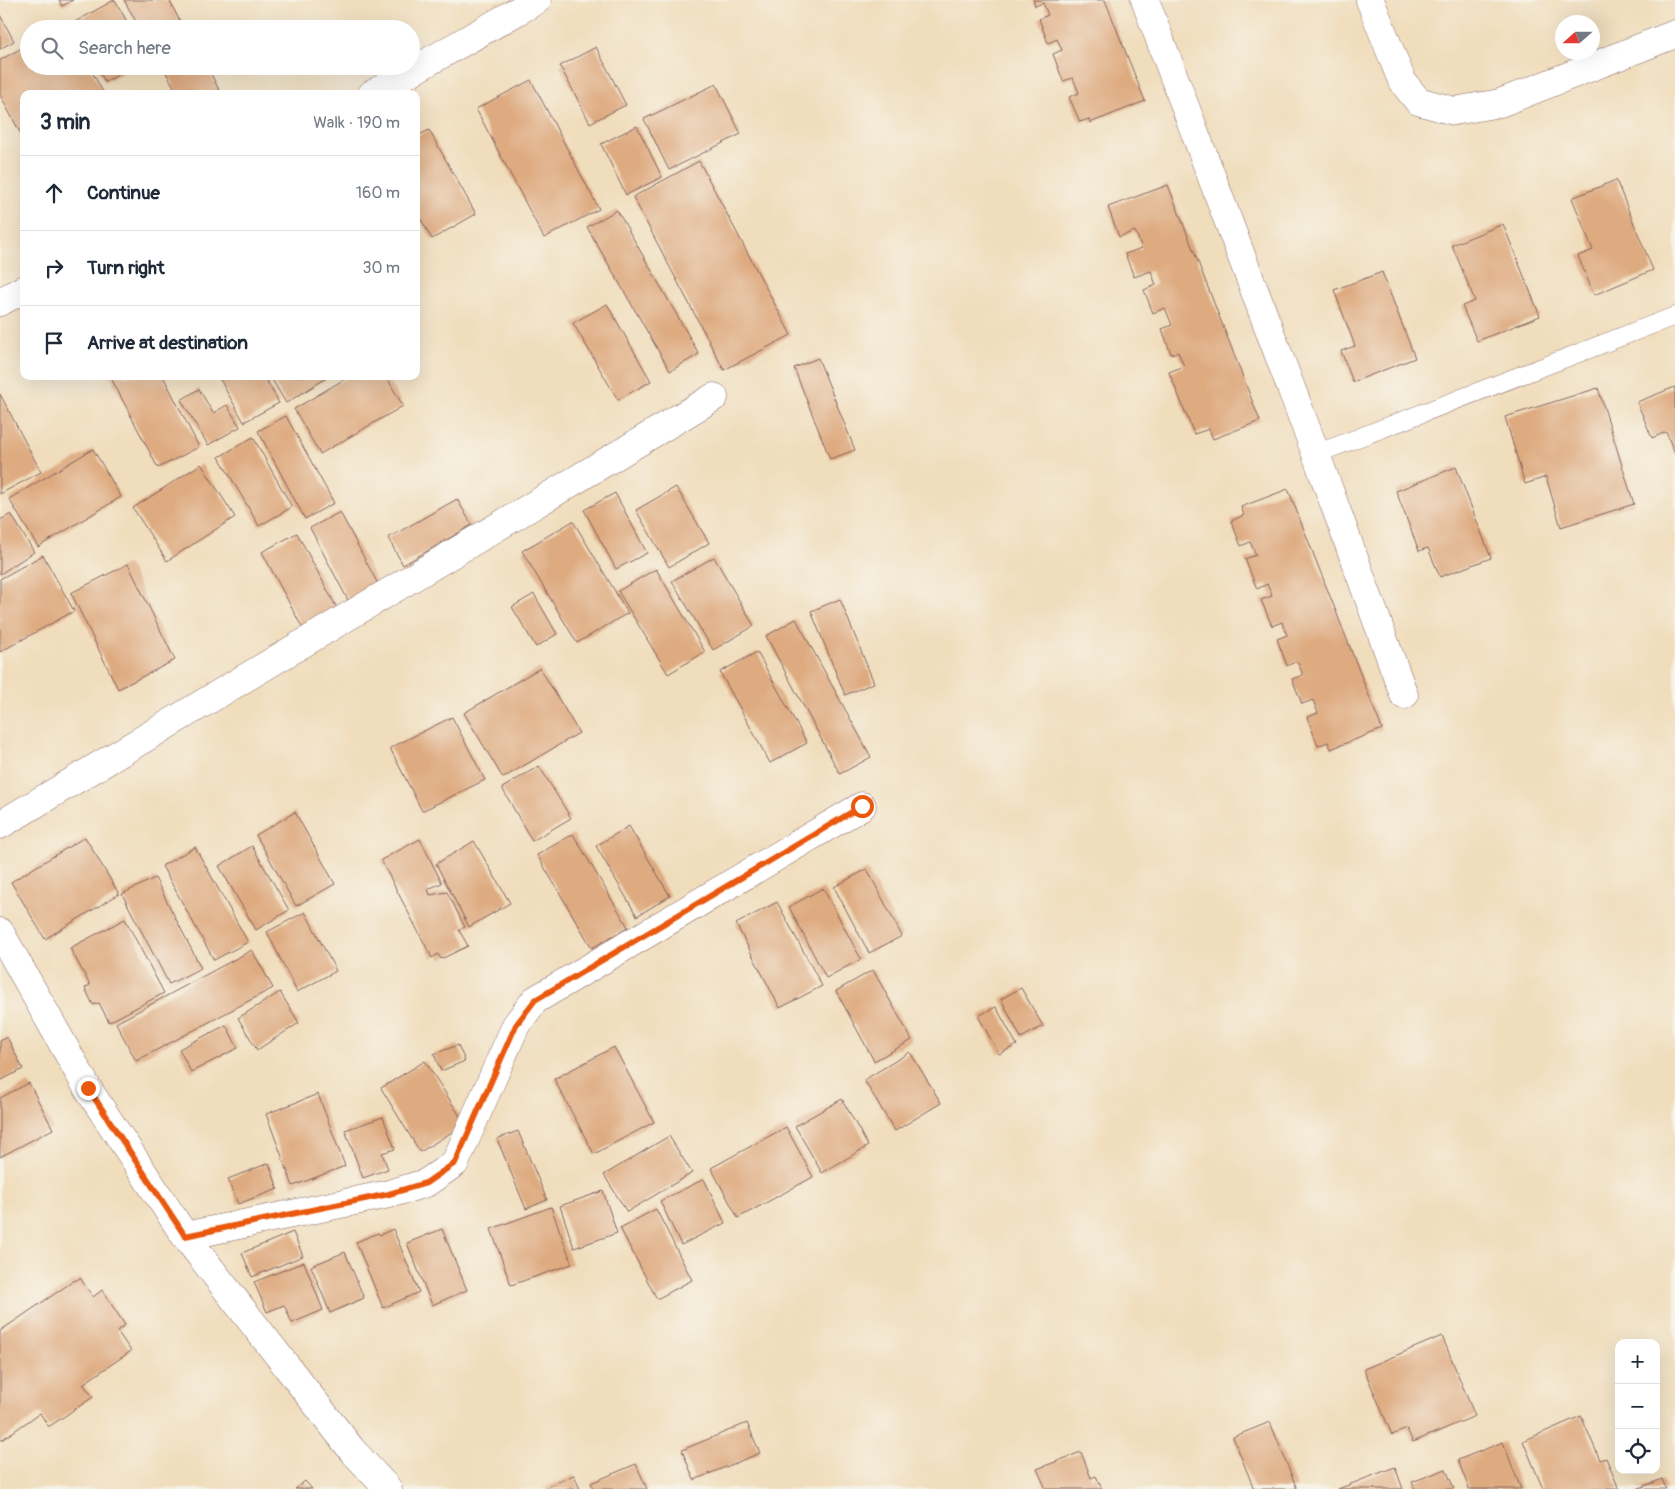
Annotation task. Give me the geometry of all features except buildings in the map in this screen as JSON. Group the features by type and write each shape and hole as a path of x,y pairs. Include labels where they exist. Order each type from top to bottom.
{"street":[{"path":"420,67 537,0"},
{"path":"1145,0 1316,454 1404,695"},
{"path":"1370,0 1402,81 1418,101 1454,111 1500,103 1675,34"},
{"path":"379,90 405,75"},
{"path":"0,302 20,290"},
{"path":"0,825 714,397"},
{"path":"185,1236 389,1194 426,1183 455,1163 516,1025 535,1000 862,806"},
{"path":"0,932 88,1088 185,1236 352,1450 388,1489"}],"lane":[{"path":"1316,454 1675,316"}],"route":[{"path":"88,1088 185,1236 389,1194 426,1183 455,1163 516,1025 535,1000 862,806"}]}
